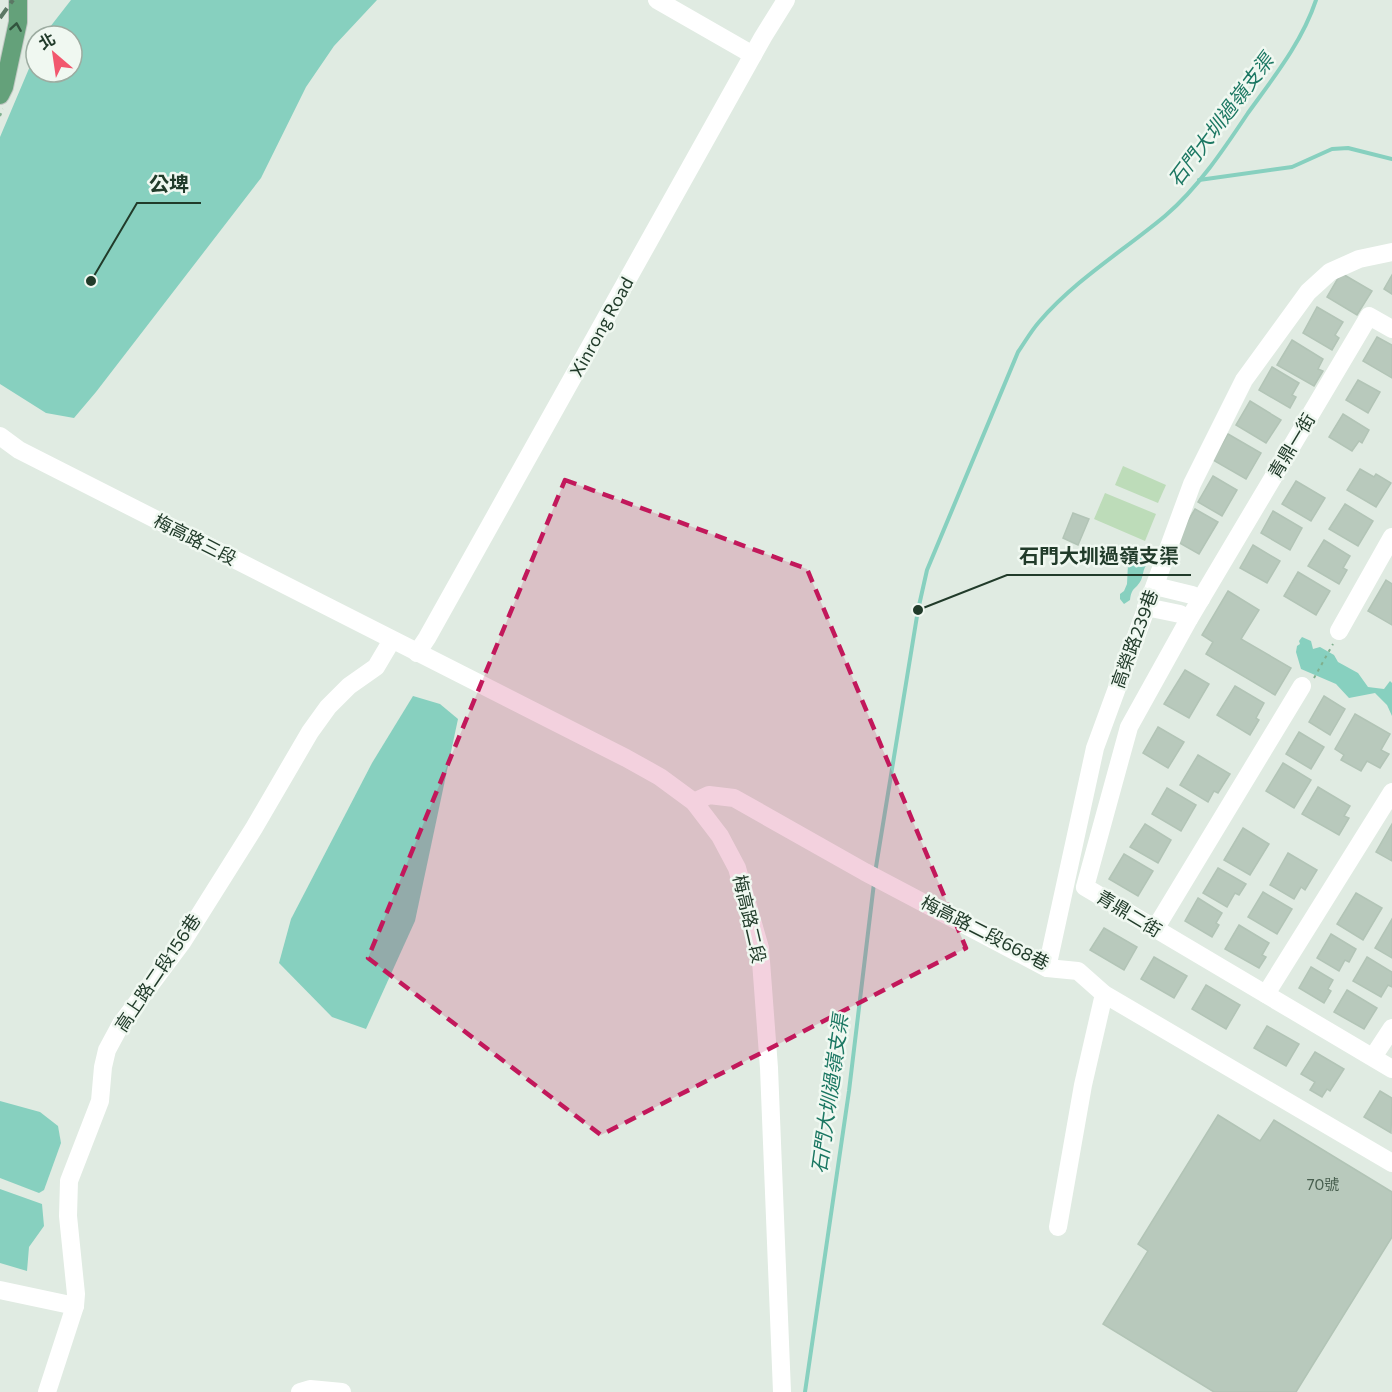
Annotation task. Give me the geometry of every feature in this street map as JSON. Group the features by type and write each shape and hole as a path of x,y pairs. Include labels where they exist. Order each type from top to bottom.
{"main road":[{"path":"0,95 4,87 18,22 18,0"}],"street":[{"path":"657,0 753,55"},
{"name":"Xinrong Road","path":"417,653 439,618 753,55 786,0"},
{"name":"高榮路239巷","path":"1047,968 1095,748 1192,483 1244,380 1308,292 1330,272 1359,259 1392,252"},
{"name":"青鼎一街","path":"1201,599 1369,315 1392,329"},
{"name":"梅高路三段","path":"0,436 19,450 76,480 392,640"},
{"path":"1335,639 1392,537"},
{"path":"1146,607 1189,619 1201,599 1155,586"},
{"name":"青鼎二街","path":"1189,619 1130,727 1085,887 1392,1070"},
{"name":"梅高路二段","path":"392,640 660,777 694,802 720,836 737,868 760,948 769,1068 782,1392"},
{"name":"高上路二段156巷","path":"47,1392 75,1306 76,1294 68,1216 69,1181 100,1101 107,1050 121,1023 183,941 254,828 310,732 349,686 376,667 392,640"},
{"path":"1155,929 1307,682"},
{"path":"1266,994 1392,792"},
{"name":"梅高路二段668巷","path":"694,802 710,795 734,798 873,876 1047,968 1078,971 1104,994 1392,1163"},
{"path":"1058,1227 1083,1084 1104,994"},
{"path":"1373,1057 1392,1028"},
{"path":"0,1290 75,1306"},
{"path":"300,1392 310,1389 342,1392"}],"path":[{"path":"1307,682 1335,639"}],"highlighted area":[{"path":"565,480 807,569 966,948 601,1135 368,958"}],"green space":[{"path":"1123,466 1166,485 1158,503 1115,485"},
{"path":"1105,493 1156,514 1145,541 1094,519"}],"water":[{"path":"71,0 377,0 334,46 306,87 261,178 74,418 46,413 0,384 0,137 24,80 24,84 84,84 84,24 52,24"},
{"path":"1147,555 1148,563 1141,580 1132,591 1130,600 1124,604 1120,599 1120,594 1127,584 1128,564 1137,557"},
{"path":"1302,637 1311,641 1313,649 1320,647 1334,655 1338,662 1358,673 1368,687 1384,689 1390,681 1392,683 1392,716 1387,705 1375,693 1349,698 1336,684 1301,669 1296,652"},
{"path":"413,696 440,704 458,719 415,921 366,1029 332,1017 279,963 291,919 372,763"},
{"path":"0,1101 40,1112 58,1126 61,1143 44,1190 39,1193 0,1178"},
{"path":"0,1189 42,1204 44,1226 29,1247 27,1271 0,1263"}],"building":[{"path":"1341,273 1372,291 1357,315 1327,297"},
{"path":"1392,275 1392,294 1384,289"},
{"path":"1317,307 1343,322 1335,335 1339,338 1332,350 1303,333"},
{"path":"1377,337 1392,345 1392,378 1363,361"},
{"path":"1292,340 1323,359 1318,369 1323,371 1314,386 1277,365"},
{"path":"1272,367 1299,383 1292,395 1296,397 1290,408 1259,390"},
{"path":"1358,380 1380,392 1368,413 1346,400"},
{"path":"1250,401 1281,420 1266,443 1236,425"},
{"path":"1343,414 1369,430 1362,443 1359,441 1352,451 1329,437"},
{"path":"1228,434 1261,453 1246,479 1213,460"},
{"path":"1360,469 1374,477 1376,474 1391,483 1376,507 1347,490"},
{"path":"1213,476 1237,490 1222,516 1198,502"},
{"path":"1296,481 1325,498 1311,521 1282,504"},
{"path":"1345,504 1373,521 1358,546 1329,529"},
{"path":"1195,509 1218,522 1199,554 1176,541"},
{"path":"1273,511 1302,528 1290,550 1261,533"},
{"path":"1073,513 1089,519 1078,545 1063,538"},
{"path":"1324,540 1350,556 1343,568 1347,570 1339,584 1308,566"},
{"path":"1253,545 1280,561 1267,583 1240,568"},
{"path":"1298,572 1330,591 1316,615 1284,596"},
{"path":"1386,580 1392,584 1392,625 1368,611"},
{"path":"1228,591 1259,610 1241,639 1291,668 1275,695 1206,654 1213,642 1202,635"},
{"path":"1185,670 1209,684 1189,718 1164,704"},
{"path":"1235,686 1264,703 1256,718 1259,720 1250,735 1217,715"},
{"path":"1324,696 1345,709 1330,735 1309,722"},
{"path":"1355,714 1390,734 1381,750 1389,754 1380,768 1367,761 1361,771 1341,760 1344,755 1335,749"},
{"path":"1158,727 1184,742 1168,768 1143,753"},
{"path":"1299,732 1324,747 1311,769 1286,754"},
{"path":"1198,755 1230,774 1218,793 1214,791 1208,802 1180,785"},
{"path":"1283,763 1311,780 1294,808 1266,791"},
{"path":"1318,787 1350,806 1344,816 1349,818 1339,835 1302,814"},
{"path":"1167,788 1196,805 1181,831 1152,814"},
{"path":"1145,824 1171,840 1158,863 1130,847"},
{"path":"1392,824 1392,861 1376,852"},
{"path":"1243,828 1269,844 1250,875 1224,860"},
{"path":"1288,853 1317,870 1305,890 1301,887 1294,899 1270,885"},
{"path":"1124,854 1153,871 1138,896 1109,879"},
{"path":"1218,868 1246,884 1239,895 1235,893 1227,907 1203,893"},
{"path":"1263,892 1292,909 1277,934 1248,917"},
{"path":"1356,893 1382,908 1363,940 1337,924"},
{"path":"1198,898 1222,913 1216,923 1219,925 1212,937 1185,921"},
{"path":"1392,919 1392,958 1375,948"},
{"path":"1239,925 1269,943 1262,955 1266,957 1259,968 1225,949"},
{"path":"1104,928 1137,947 1124,970 1090,950"},
{"path":"1331,934 1356,949 1349,962 1345,960 1339,971 1317,958"},
{"path":"1154,957 1187,976 1174,998 1141,979"},
{"path":"1367,957 1392,972 1392,987 1388,985 1381,997 1353,981"},
{"path":"1311,967 1333,980 1328,989 1331,991 1324,1003 1299,988"},
{"path":"1206,985 1240,1005 1226,1029 1192,1009"},
{"path":"1347,990 1377,1008 1364,1029 1334,1012"},
{"path":"1267,1026 1299,1044 1286,1066 1254,1048"},
{"path":"1315,1052 1344,1069 1330,1091 1327,1089 1322,1097 1310,1090 1315,1082 1301,1074"},
{"path":"1380,1091 1392,1098 1391,1133 1364,1117"},
{"path":"1218,1115 1260,1141 1274,1120 1392,1192 1392,1237 1296,1392 1214,1392 1103,1324 1148,1251 1138,1244"}],"waterway":[{"name":"石門大圳過嶺支渠","path":"875,873 918,610 927,570 1018,352 1039,322 1053,307 1100,266 1165,216 1199,181 1286,59 1303,30 1316,0"},
{"path":"1199,180 1292,167 1332,149 1348,148 1392,159"},
{"name":"石門大圳過嶺支渠","path":"805,1392 849,1091 874,883"}],"railway":[{"path":"0,18 13,0"}],"place":[{"name":"公埤","path":"91,281"},
{"name":"石門大圳過嶺支渠","path":"918,610"}]}
